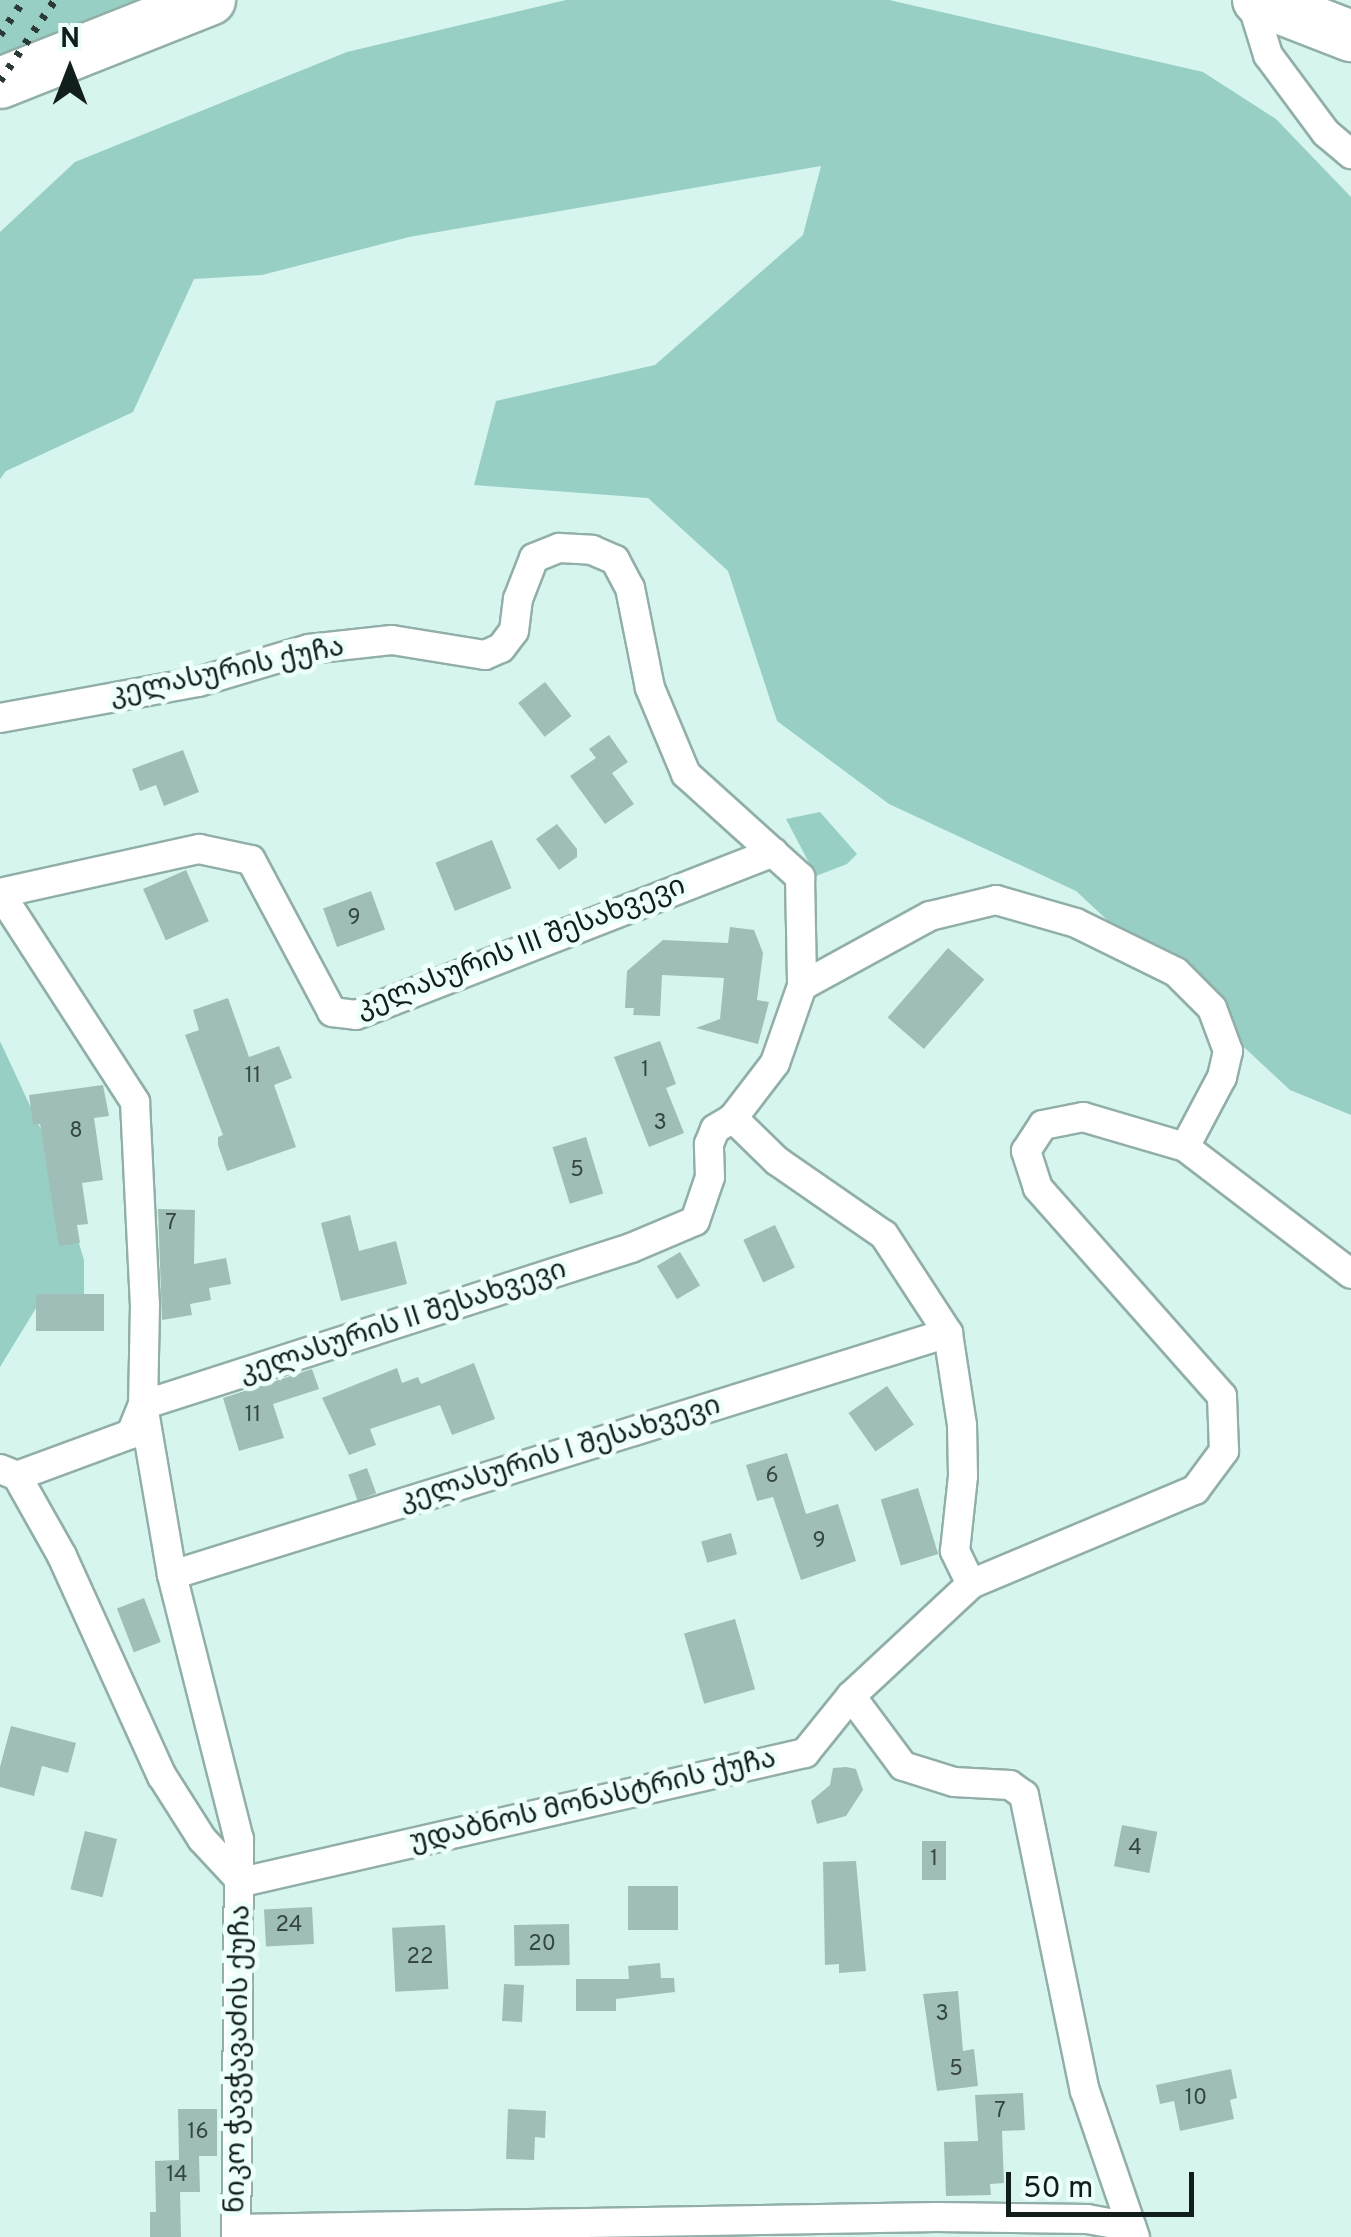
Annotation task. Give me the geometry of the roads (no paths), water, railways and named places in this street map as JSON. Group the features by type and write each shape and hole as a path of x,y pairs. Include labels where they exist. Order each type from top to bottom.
{"highway":[{"path":"0,84 210,0"},
{"path":"1254,0 1351,36"}],"street":[{"path":"1254,0 1268,55 1326,132 1351,154"},
{"name":"კელასურის ქუჩა","path":"0,718 198,682 309,649 392,640 485,655 500,648 514,631 518,599 534,558 559,548 592,550 614,560 630,588 650,688 686,774 800,877 802,986 775,1063 733,1118"},
{"name":"კელასურის III შესახვევი","path":"0,893 199,850 251,860 332,1012 356,1015 773,852"},
{"name":"ნიკო ჭავჭავაძის ქუჩა","path":"0,893 134,1102 145,1304 143,1405 172,1575 239,1840 242,1882 236,2233"},
{"path":"802,986 930,916 996,900 1076,923 1176,972 1212,1008 1228,1051 1222,1077 1185,1147"},
{"name":"უდაბნოს მონასტრის ქუჩა","path":"242,1882 805,1753 851,1696 971,1584 1195,1490 1224,1451 1222,1396 1038,1188 1026,1151 1043,1126 1083,1117 1185,1147 1351,1274"},
{"path":"733,1118 777,1161 884,1235 948,1333 962,1425 955,1550 971,1584"},
{"name":"კელასურის II შესახვევი","path":"143,1405 631,1248 694,1221 710,1177 708,1144 715,1129 733,1118"},
{"name":"კელასურის I შესახვევი","path":"172,1575 948,1333"},
{"path":"143,1405 131,1434 9,1472 62,1556 162,1776 202,1839 242,1882"},
{"path":"851,1696 902,1766 954,1782 1010,1785 1024,1794 1085,2091 1133,2232"},
{"path":"236,2233 938,2218 1087,2219 1133,2232"}],"railway":[{"path":"0,35 24,0"},
{"path":"0,81 55,0"}]}
